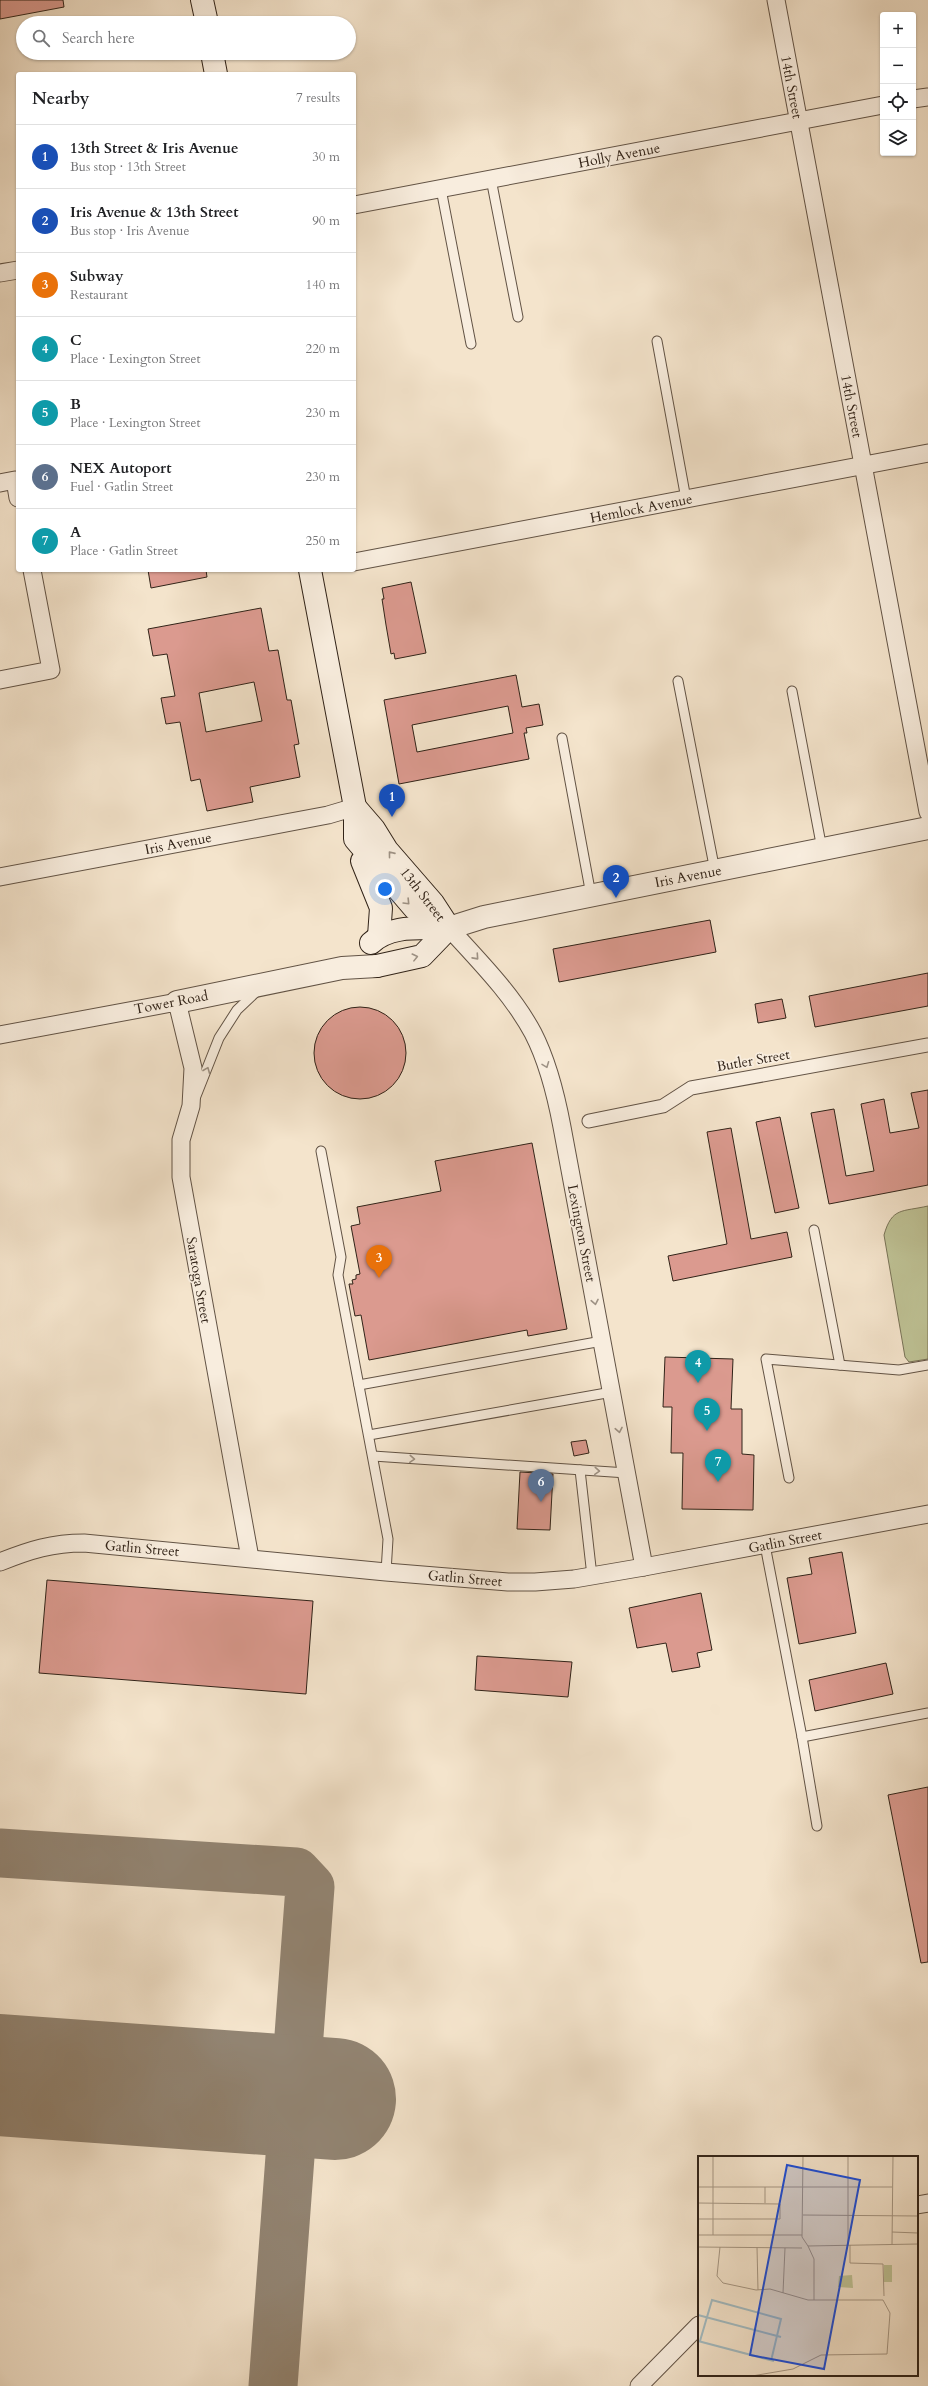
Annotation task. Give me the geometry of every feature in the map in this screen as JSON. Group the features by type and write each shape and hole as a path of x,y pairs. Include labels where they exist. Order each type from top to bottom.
{"main road":[{"path":"202,0 205,16"},
{"path":"213,60 216,72"},
{"path":"310,572 355,807 355,839 381,908 375,939"},
{"name":"13th Street","path":"355,807 374,829 387,850 433,903 450,928"},
{"name":"Iris Avenue","path":"450,928 484,917 928,828"},
{"name":"13th Street","path":"355,839 415,910 450,928"},
{"name":"Tower Road","path":"342,968 375,939 398,930 450,928"},
{"name":"Tower Road","path":"177,1002 342,968 377,966 422,956 450,928"}],"street":[{"name":"14th Street","path":"776,0 928,812"},
{"path":"916,99 928,97"},
{"name":"Holly Avenue","path":"356,205 880,106"},
{"path":"0,273 16,270"},
{"name":"Hemlock Avenue","path":"356,562 928,453"},
{"path":"7,481 16,495"},
{"path":"0,680 51,670 32,572"},
{"name":"Iris Avenue","path":"0,877 328,815 355,807"},
{"name":"Lexington Street","path":"450,928 515,1004 534,1034 548,1069 559,1114 644,1567"},
{"name":"Tower Road","path":"0,1035 177,1002"},
{"name":"Saratoga Street","path":"177,1002 193,1068 191,1106 181,1140 181,1177 250,1558"},
{"name":"Butler Street","path":"589,1121 663,1106 691,1088 928,1045"},
{"name":"Gatlin Street","path":"0,1562 39,1547 84,1543 386,1572 508,1582 535,1582 592,1576 928,1514"},
{"path":"918,2205 928,2203"},
{"path":"639,2386 698,2326"}],"lane":[{"path":"491,179 518,317"},
{"path":"441,189 471,344"},
{"path":"656,341 686,499"},
{"path":"678,681 715,871"},
{"path":"792,690 822,849"},
{"path":"562,738 591,895"},
{"path":"191,1106 219,1038 237,1010 265,984"},
{"path":"321,1151 341,1257 338,1275 388,1539 386,1572"},
{"path":"814,1230 840,1365"},
{"path":"359,1385 602,1341"},
{"path":"789,1478 766,1359 899,1370 928,1365"},
{"path":"369,1435 612,1392"},
{"path":"373,1456 627,1473"},
{"path":"580,1470 592,1576"},
{"path":"765,1545 818,1826"},
{"path":"802,1737 928,1713"}],"green space":[{"path":"928,1206 928,1359 909,1362 905,1357 884,1235 887,1226 899,1212"}],"building":[{"path":"0,0 63,0 64,7 0,19"},
{"path":"148,572 206,572 207,577 151,588"},
{"path":"411,582 426,653 395,659 394,653 391,654 382,599 384,599 382,588"},
{"path":"261,608 269,651 278,650 287,700 291,700 299,744 294,745 300,777 250,787 253,802 207,811 200,779 191,781 180,722 166,724 161,698 175,696 167,654 153,656 148,629","holes":["254,682 262,721 206,732 199,693"]},
{"path":"516,675 522,707 539,704 543,725 526,728 527,733 524,733 529,759 399,784 384,700","holes":["508,706 513,733 417,752 412,725"]},
{"path":"710,920 716,952 559,982 553,949"},
{"path":"928,973 928,1006 815,1027 809,996"},
{"path":"782,999 786,1018 758,1023 755,1004"},
{"path":"360,1007 377,1011 392,1021 402,1036 406,1053 402,1070 392,1085 377,1095 360,1099 343,1095 328,1085 318,1070 314,1053 318,1036 328,1021 343,1011"},
{"path":"928,1090 928,1185 829,1204 811,1113 834,1109 846,1176 874,1171 861,1104 884,1099 890,1133 919,1128 911,1093"},
{"path":"780,1117 799,1208 775,1213 756,1122"},
{"path":"731,1128 751,1239 787,1232 792,1257 673,1281 668,1256 727,1244 707,1132"},
{"path":"532,1143 567,1329 528,1336 527,1330 369,1360 361,1315 355,1316 349,1284 353,1284 352,1280 356,1279 356,1275 360,1274 351,1226 360,1224 357,1207 441,1191 435,1161"},
{"path":"665,1357 733,1359 731,1409 742,1409 742,1454 754,1455 753,1510 682,1509 683,1453 671,1453 672,1407 663,1407"},
{"path":"586,1440 589,1453 574,1456 571,1442"},
{"path":"520,1472 553,1474 550,1530 517,1529"},
{"path":"842,1552 856,1633 799,1644 787,1578 812,1574 809,1558"},
{"path":"47,1580 313,1601 306,1694 39,1673"},
{"path":"701,1593 712,1650 697,1653 700,1667 672,1672 666,1643 637,1648 629,1608"},
{"path":"477,1656 572,1662 568,1697 475,1690"},
{"path":"886,1663 893,1694 815,1711 809,1680"},
{"path":"928,1787 928,1962 921,1963 888,1795"}],"taxiway":[{"path":"0,1853 296,1872 310,1887 273,2386"}],"runway":[{"path":"0,2075 335,2099"}],"place":[{"name":"13th Street & Iris Avenue","path":"392,817"},
{"name":"Iris Avenue & 13th Street","path":"616,898"},
{"name":"Subway","path":"379,1278"},
{"name":"C","path":"698,1383"},
{"name":"B","path":"707,1431"},
{"name":"A","path":"718,1482"},
{"name":"NEX Autoport","path":"541,1502"}]}
